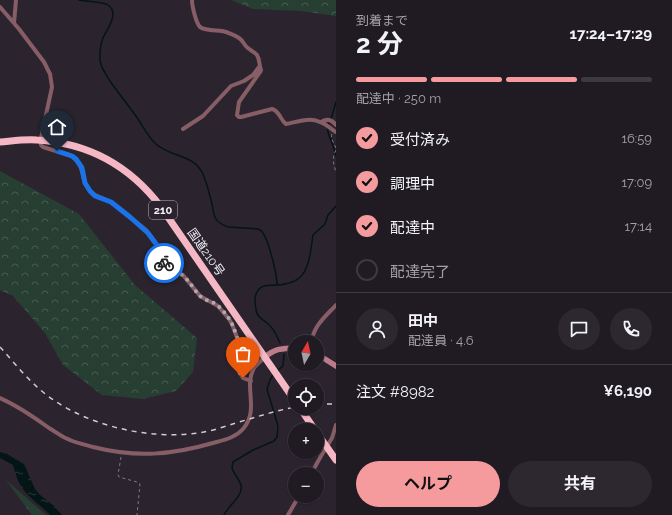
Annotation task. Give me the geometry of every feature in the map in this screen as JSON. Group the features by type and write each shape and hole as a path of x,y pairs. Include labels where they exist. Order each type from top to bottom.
{"highway":[{"name":"国道210号","path":"0,142 40,140 89,150 107,159 133,177 152,195 164,210 288,391"},
{"path":"324,443 336,460"}],"main road":[{"path":"265,357 270,352 275,350 288,349"},
{"path":"324,358 336,366"}],"street":[{"path":"14,23 16,0"},
{"path":"192,0 193,11 200,27 224,32 240,38 256,55 261,70 239,102 237,115 241,117 272,109 278,112 283,122 286,124 314,120 321,122 336,133"},
{"path":"0,6 44,62 51,79 52,87 40,143 43,147 72,156 76,159 82,168 85,183 90,191 95,196 111,202 146,230 161,250 165,265 183,275 200,296 221,308 232,324 240,346 239,372 243,378 251,381"},
{"path":"183,129 203,116 231,86 244,81 253,75 259,67"},
{"path":"321,122 325,119 336,125"},
{"path":"313,335 320,323 336,305"},
{"path":"0,398 20,408 70,441 122,453 171,453 229,439 244,428 249,420 251,409 251,381 254,368 265,357"},
{"path":"315,467 333,437 336,425"},
{"path":"288,515 295,503"}],"path":[{"path":"336,133 332,134 331,136 336,148"},
{"path":"336,150 333,164 336,172"},
{"path":"122,453 118,475 119,477 140,484 137,515"}],"green space":[{"path":"231,0 336,0 336,16 301,11 253,9"},
{"path":"0,171 79,214 135,285 197,338 193,372 176,391 143,399 102,395 63,365 45,333 13,296 0,290"},
{"path":"6,480 46,515 32,515"}],"water":[{"path":"0,452 7,454 24,464 35,489 62,515 50,515 27,494 17,478 13,465 0,458"}],"waterway":[{"path":"79,0 102,3 111,8 113,17 102,40 100,53 103,70 154,142 162,148 187,159 198,166 205,180 215,217 218,222 228,227 258,229 262,232 268,243 276,274 277,285"},
{"path":"331,119 336,102"},
{"path":"329,122 328,133 336,156"},
{"path":"280,343 272,327 258,315 255,303 257,292 263,286 281,285 293,282 303,274 308,264 313,235 325,224 328,215 336,206"},
{"path":"277,371 283,366 284,354"},
{"path":"224,515 238,497 241,489 241,485 232,468 233,462 253,450 274,441 277,437 278,426 267,389 273,375"}],"railway":[{"path":"0,347 21,371 51,399 92,420 137,432 160,434 204,432 288,409"},
{"path":"324,404 336,404"}],"way so far":[{"path":"164,263 167,267 183,275 200,296 216,304 229,319 240,346 239,372 243,378"}],"route":[{"path":"57,151 72,156 76,159 82,168 85,183 95,196 111,202 148,233 161,250 164,263"}]}
